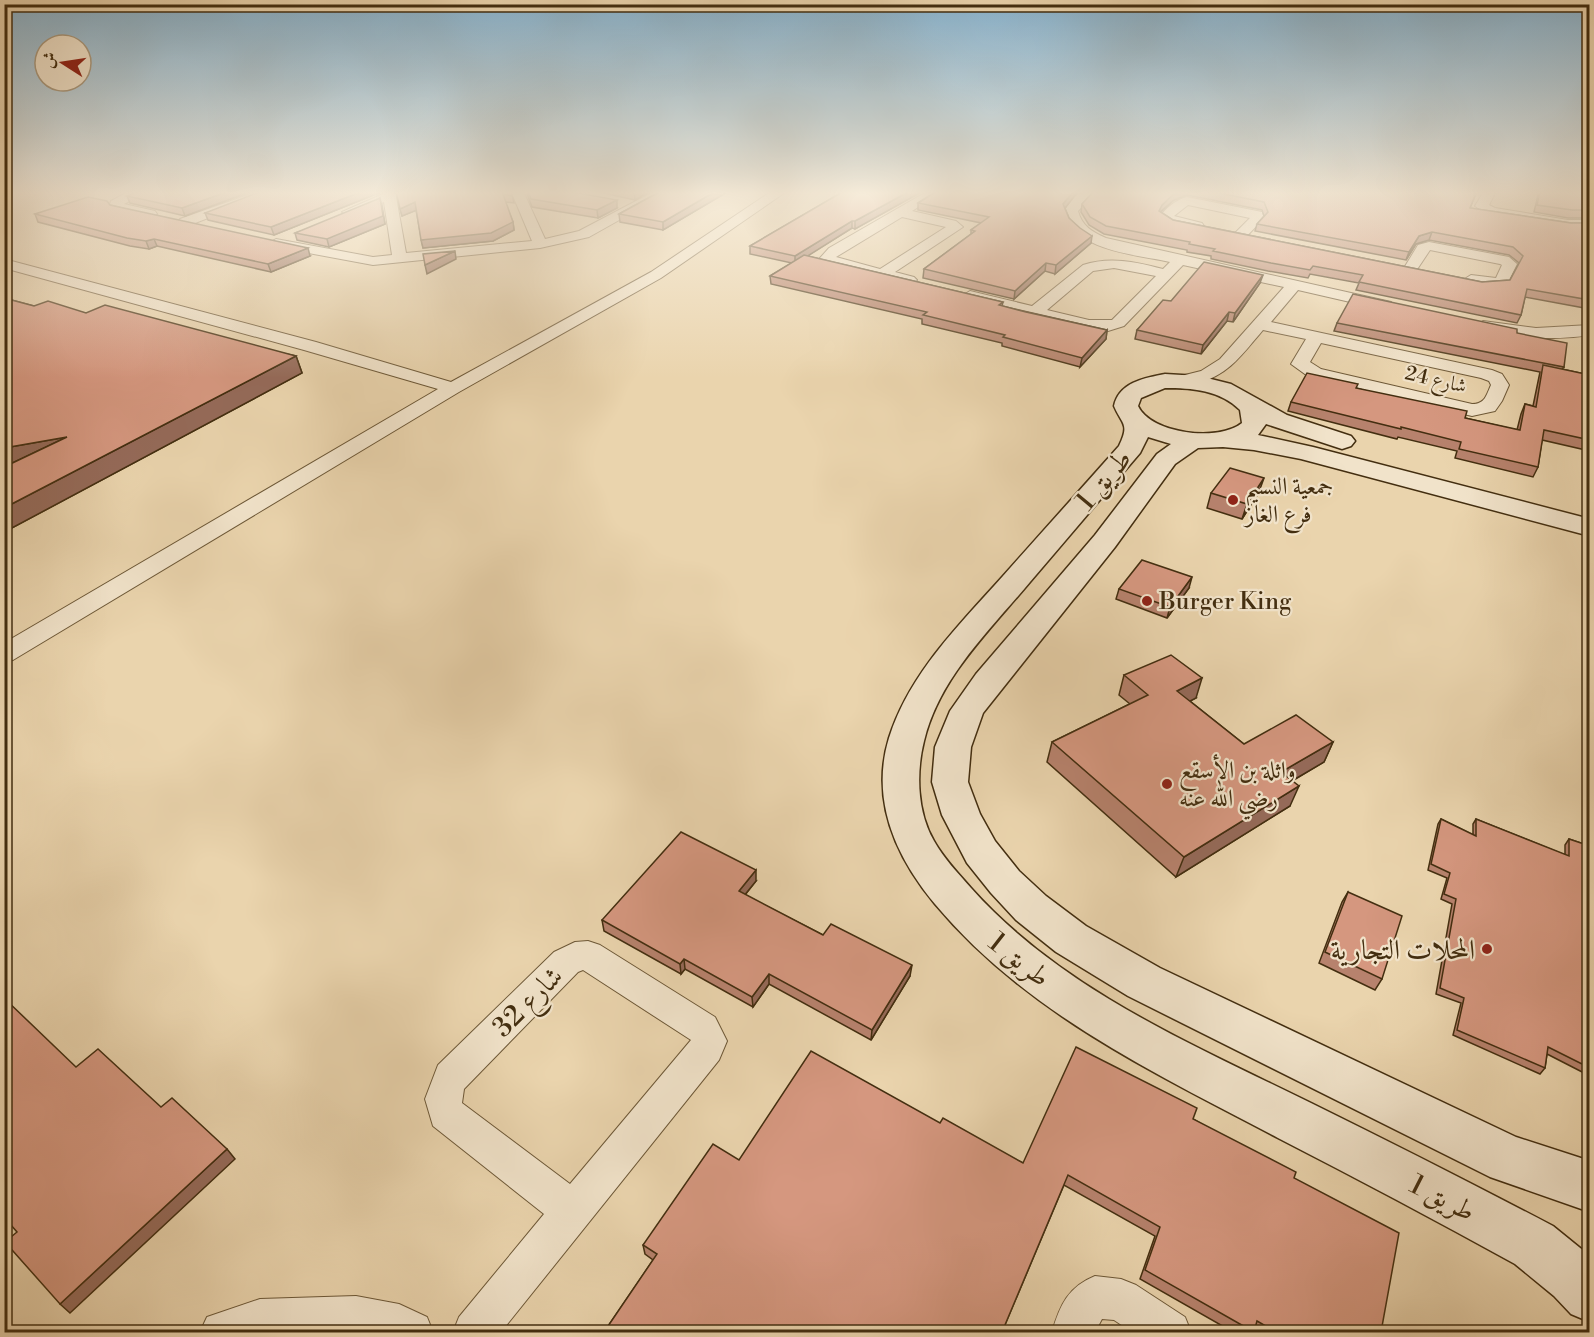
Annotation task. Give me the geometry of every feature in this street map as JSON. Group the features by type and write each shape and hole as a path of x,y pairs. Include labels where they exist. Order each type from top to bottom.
{"street":[{"path":"327,253 363,261 452,253"},
{"path":"399,253 400,259"},
{"path":"4,654 453,388 656,275 688,253"},
{"path":"832,253 827,258 833,262 926,285"},
{"path":"882,274 914,253"},
{"path":"1152,253 1293,285 1373,297 1402,308"},
{"path":"1411,268 1420,253"},
{"path":"1452,276 1501,283 1510,264 1504,260 1469,253"},
{"path":"958,293 1089,325 1108,327 1118,323 1180,260"},
{"path":"4,264 310,346 453,388"},
{"path":"1035,312 1088,268 1096,264 1116,264 1166,274"},
{"path":"1394,266 1431,273"},
{"path":"1293,285 1226,363 1207,375 1136,388 1128,395 1125,403 1128,412 1152,430 1172,436 1254,442 1304,452 1590,528"},
{"path":"1467,323 1538,333 1576,333 1590,330"},
{"name":"شارع 24","path":"1258,324 1316,336 1486,374 1496,378 1500,386 1491,407 1486,410 1472,410 1315,373 1300,364 1300,360 1316,336"},
{"path":"1226,363 1224,380 1239,399"},
{"path":"1183,381 1199,383 1311,432 1590,508"},
{"name":"طريق 1","path":"1239,399 1254,414 1255,422 1250,430 1239,436 1209,440 1166,459 1105,541 988,682 968,711 953,747 950,782 961,815 976,842 1005,882 1031,908 1071,939 1144,982 1508,1159 1590,1187"},
{"name":"طريق 1","path":"1137,421 1138,432 1131,448 958,647 922,697 906,736 901,784 904,812 921,857 956,903 991,940 1045,980 1126,1034 1534,1245 1573,1277 1590,1295"},
{"name":"شارع 32","path":"474,1332 706,1048 709,1041 703,1028 588,955 575,956 566,962 451,1077 444,1092 443,1103 446,1113 572,1211"},
{"path":"1073,1332 1084,1307 1095,1297 1121,1300 1170,1332"},
{"path":"222,1332 260,1321 356,1317 399,1326 412,1332"}],"building":[{"path":"220,253 295,253 268,264"},
{"path":"429,253 450,253 425,265 423,254"},
{"path":"945,253 1070,253 1056,265 1046,263 1015,291 924,269"},
{"path":"1225,253 1339,253 1482,282 1510,280 1523,256 1520,253 1590,253 1590,300 1527,289 1521,315 1359,282 1363,275 1313,266 1310,270"},
{"path":"804,255 1003,302 999,305 1107,330 1082,358 1003,337 1005,335 923,315 927,312 770,276"},
{"path":"1204,262 1263,275 1235,313 1229,312 1203,345 1137,330 1163,300 1171,301"},
{"path":"1353,294 1517,329 1517,333 1567,343 1564,367 1337,323"},
{"path":"4,298 34,306 48,301 86,313 105,305 296,356 4,508 4,467 67,437 4,448"},
{"path":"1543,365 1590,375 1590,440 1544,430 1538,467 1459,449 1461,442 1291,402 1307,373 1358,384 1356,388 1467,411 1465,418 1520,430 1525,404 1536,407"},
{"path":"1230,468 1264,478 1247,504 1211,493"},
{"path":"1142,560 1192,577 1170,607 1119,589"},
{"name":"واثلة بن الأسقع رضي الله عنه","path":"1171,655 1202,678 1177,691 1244,744 1296,715 1333,742 1281,772 1299,786 1184,857 1052,742 1148,695 1124,675"},
{"name":"المحلات التجارية","path":"1441,819 1476,836 1476,819 1569,856 1569,839 1590,846 1590,1068 1548,1047 1545,1068 1457,1030 1464,998 1440,988 1456,899 1444,894 1450,873 1431,864"},
{"path":"681,832 756,870 739,891 823,935 831,924 912,965 872,1030 769,974 752,997 684,959 680,964 602,920"},
{"path":"1348,892 1402,916 1382,979 1325,952"},
{"path":"4,998 76,1067 98,1049 161,1107 172,1098 227,1149 60,1304 5,1242 17,1232 4,1217"},
{"path":"1076,1047 1197,1108 1193,1119 1296,1172 1294,1178 1399,1233 1381,1332 1276,1332 1257,1321 1254,1332 1145,1270 1160,1227 1068,1175 1002,1332 604,1332 657,1254 643,1245 713,1144 739,1160 811,1051 940,1123 943,1118 1023,1163"}],"place":[{"name":"جمعية النسيم فرع الغاز","path":"1233,500"},
{"name":"Burger King","path":"1147,601"},
{"name":"واثلة بن الأسقع رضي الله عنه","path":"1167,784"},
{"name":"المحلات التجارية","path":"1487,949"}]}
